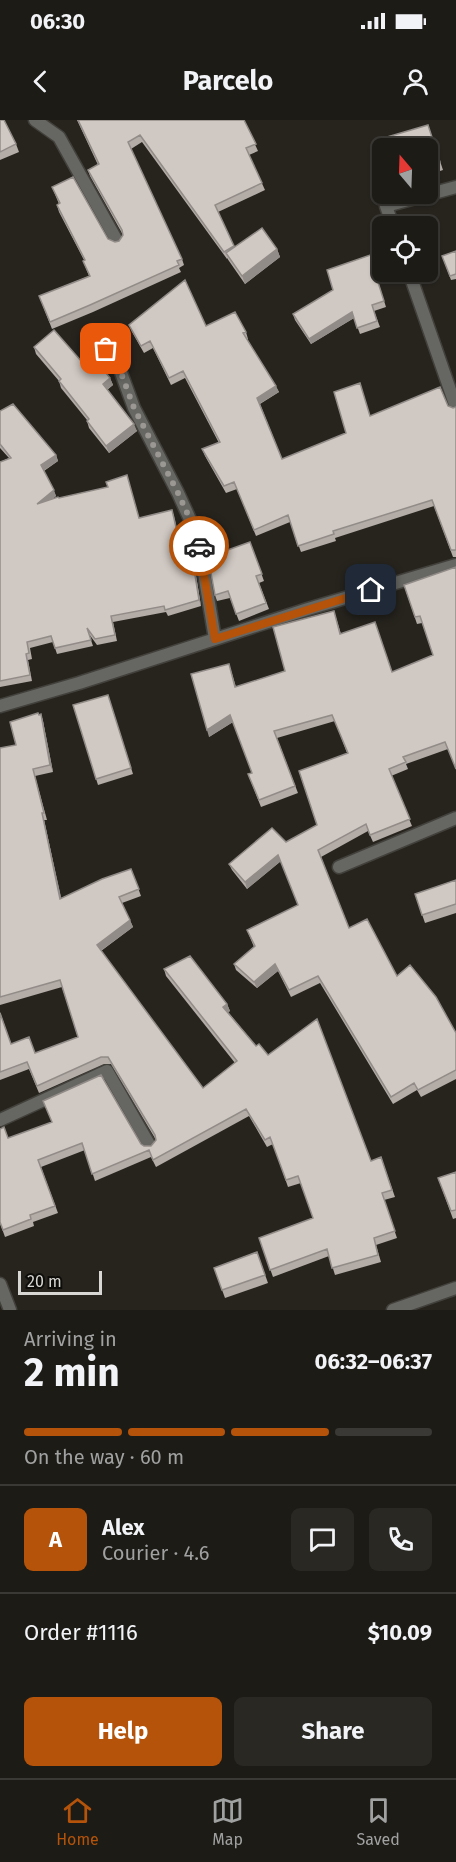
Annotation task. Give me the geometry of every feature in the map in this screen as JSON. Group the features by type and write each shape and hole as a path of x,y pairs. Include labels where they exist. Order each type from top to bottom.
{"street":[{"path":"35,120 59,137 117,241"},
{"path":"390,216 386,206 456,187"},
{"path":"412,282 456,407"},
{"path":"96,338 116,359 134,408 198,537 215,639"},
{"path":"0,706 456,565"},
{"path":"339,867 456,818"},
{"path":"0,1120 107,1071 150,1146"},
{"path":"0,1284 10,1310"},
{"path":"393,1310 456,1288"}],"building":[{"path":"0,120 4,120 16,144 0,152"},
{"path":"78,120 244,120 256,144 246,148 262,183 215,205 234,246 224,252 140,135 128,142 182,259 177,261 179,265 50,322 39,296 90,276 83,261 85,260 57,205 60,203 52,187 73,177 108,239 119,241 123,235 88,170 99,164"},
{"path":"428,125 432,138 384,138"},
{"path":"262,228 277,249 242,276 226,253"},
{"path":"456,251 456,274 450,276 442,256"},
{"path":"372,254 372,282 378,282 384,301 372,305 377,321 357,328 352,312 309,339 293,314 333,290 327,270"},
{"path":"185,280 206,326 235,312 246,332 243,333 276,386 257,398 282,459 346,433 334,392 360,383 370,416 440,387 448,406 456,407 456,550 451,550 432,500 333,531 334,534 298,546 288,515 254,530 234,482 224,486 202,449 220,442 183,371 169,378 150,341 141,346 129,325"},
{"path":"54,330 82,362 92,355 110,378 103,384 134,424 106,446 87,421 89,419 59,381 61,379 34,347"},
{"path":"13,404 56,455 41,465 54,490 37,504 58,497 108,487 106,482 127,475 139,518 172,510 185,566 193,563 199,600 165,610 164,606 111,616 115,635 95,639 87,628 91,640 55,648 51,636 27,642 29,653 26,654 30,675 0,681 0,462 11,458 0,444 0,411"},
{"path":"250,542 262,574 256,576 266,603 236,614 228,591 215,595 208,557"},
{"path":"456,567 456,769 445,742 403,757 406,762 389,769 410,819 370,835 366,824 318,850 349,928 367,919 397,976 410,965 436,997 456,1033 456,1070 418,1090 414,1083 391,1097 318,976 289,990 275,964 254,982 234,964 255,946 247,930 298,905 278,855 245,882 229,864 272,828 286,842 317,825 299,771 348,753 332,715 274,731 295,786 259,800 248,774 252,773 230,715 207,730 191,674 229,664 235,687 285,671 273,627 334,611 340,634 375,622 392,672 433,655 420,616 415,617 404,585"},
{"path":"108,695 131,768 96,779 73,705"},
{"path":"41,714 50,765 33,769 44,813 42,813 60,899 102,879 131,869 139,889 119,897 130,920 97,945 203,1088 237,1061 164,969 190,956 227,1004 223,1007 256,1046 259,1044 268,1055 317,1019 371,1161 381,1157 392,1190 382,1193 395,1231 374,1238 378,1255 332,1268 327,1249 270,1270 259,1238 313,1218 298,1176 286,1180 270,1137 265,1140 246,1109 153,1160 149,1150 92,1174 82,1143 38,1160 55,1206 30,1215 31,1219 3,1230 0,1222 0,1129 4,1127 8,1138 52,1122 43,1101 101,1075 141,1144 151,1146 156,1140 108,1057 101,1057 37,1086 27,1062 0,1072 0,1013 11,1044 29,1037 35,1053 78,1037 60,980 0,997 0,748 16,745 10,722"},
{"path":"456,880 456,904 422,915 415,894"},
{"path":"456,1172 456,1210 451,1211 438,1178"},
{"path":"257,1252 265,1275 222,1290 214,1268"}],"way so far":[{"path":"106,349 116,359 134,408 178,493 198,537 199,546"}],"route":[{"path":"199,546 215,639 371,590"}]}
